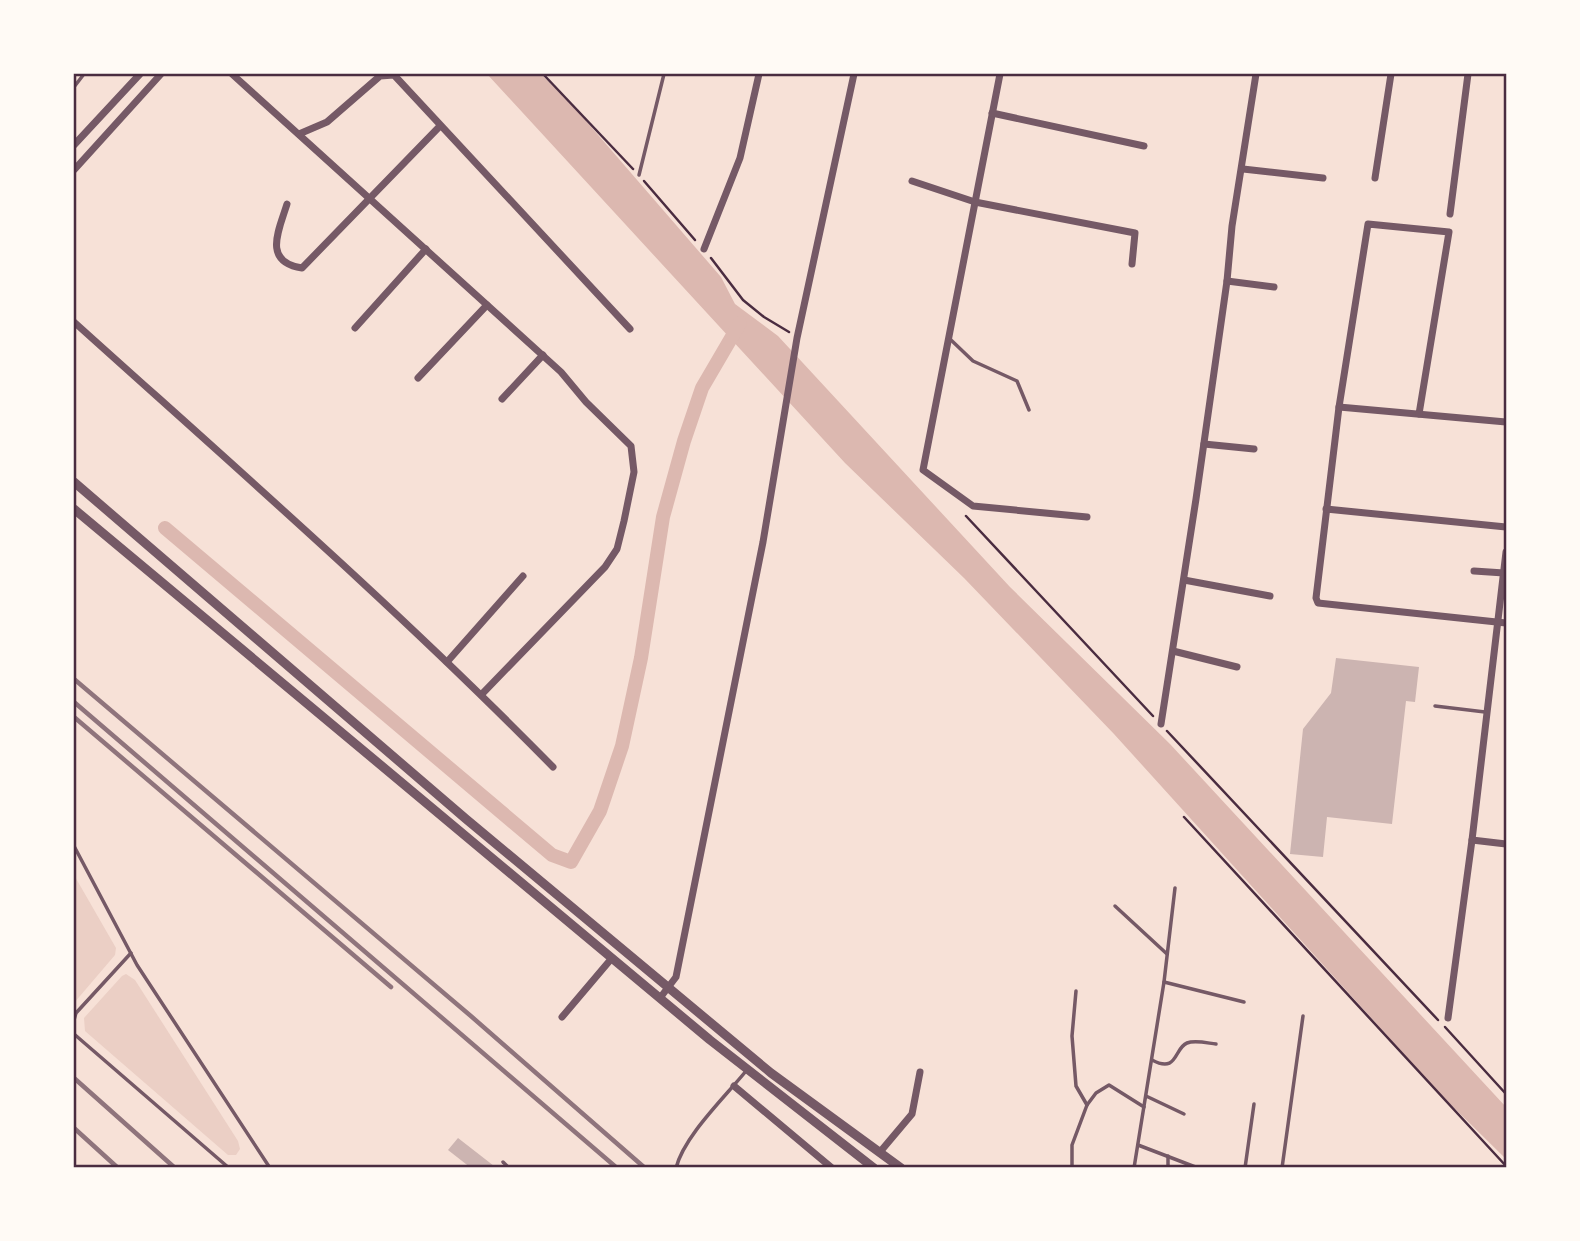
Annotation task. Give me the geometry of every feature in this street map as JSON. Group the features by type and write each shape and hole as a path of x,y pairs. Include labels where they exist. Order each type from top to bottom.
{"street":[{"path":"74,145 140,74"},
{"path":"74,170 161,74"},
{"path":"232,74 543,355 631,446 634,472 617,549 605,567 482,694"},
{"path":"704,249 740,158 759,74"},
{"path":"660,998 676,977 763,542 797,338 854,74"},
{"path":"1000,74 923,470 973,506 1087,517"},
{"path":"1161,724 1256,74"},
{"path":"1376,178 1391,74"},
{"path":"1450,214 1465,74"},
{"path":"299,134 327,122 380,76 394,75 630,329"},
{"path":"992,113 1144,146"},
{"path":"287,204 276,245 279,257 284,262 302,268 440,126"},
{"path":"1243,169 1323,178"},
{"path":"912,181 975,202 1135,233 1132,264"},
{"path":"1419,414 1448,232 1368,224 1339,407 1316,598 1318,603 1502,622"},
{"path":"355,328 426,250"},
{"path":"1227,281 1273,287"},
{"path":"418,378 487,305"},
{"path":"74,322 482,694 553,767"},
{"path":"502,398 543,355"},
{"path":"1339,407 1507,422"},
{"path":"1204,444 1254,449"},
{"path":"74,482 466,819 669,989 771,1073 901,1167"},
{"path":"74,509 660,998 871,1167"},
{"path":"1326,509 1507,527"},
{"path":"1447,1018 1502,622 1507,552"},
{"path":"1474,571 1504,573"},
{"path":"447,662 523,576"},
{"path":"1184,580 1270,596"},
{"path":"1173,651 1237,667"},
{"path":"1472,840 1507,844"},
{"path":"562,1017 612,958"},
{"path":"880,1152 912,1114 920,1072"},
{"path":"734,1086 832,1167"}],"lane":[{"path":"74,87 84,74"},
{"path":"639,175 664,74"},
{"path":"949,339 972,361 1017,382 1030,410"},
{"path":"1435,706 1488,712"},
{"path":"74,846 131,953 270,1167"},
{"path":"1134,1167 1164,982 1175,888"},
{"path":"1115,906 1167,954"},
{"path":"74,1020 76,1013 131,953"},
{"path":"1164,982 1244,1002"},
{"path":"1076,991 1072,1036 1076,1086 1087,1105"},
{"path":"1282,1167 1303,1016"},
{"path":"74,1034 229,1167"},
{"path":"1151,1060 1168,1063 1177,1058 1181,1047 1188,1042 1216,1044"},
{"path":"676,1167 684,1147 748,1069"},
{"path":"1072,1167 1072,1145 1087,1105 1096,1093 1109,1085 1144,1107"},
{"path":"1146,1096 1184,1114"},
{"path":"1245,1167 1254,1104"},
{"path":"1138,1145 1198,1167"},
{"path":"1168,1156 1168,1167"},
{"path":"503,1162 509,1167"}],"path":[{"path":"543,74 639,175 704,249 743,300 797,338"},
{"path":"961,510 1507,1094"},
{"path":"1184,817 1507,1166"}],"shaded area":[{"path":"487,74 541,74 580,114 721,277 735,304 778,336 1010,587 1170,744 1506,1107 1506,1159 1442,1096 1114,734 964,578 845,463"},
{"path":"74,875 116,948 115,955 74,1003"},
{"path":"126,974 135,980 238,1141 240,1149 236,1155 228,1155 85,1031 84,1018"}],"building":[{"path":"1336,658 1419,667 1415,702 1406,701 1392,824 1327,817 1323,857 1290,854 1303,729 1331,693"},
{"path":"458,1138 494,1166 471,1168 448,1150"}],"waterway":[{"path":"165,528 552,855 571,862 600,811 622,746 641,658 663,517 684,441 702,388 740,323"}],"railway":[{"path":"74,679 472,1017 645,1168"},
{"path":"74,702 617,1168"},
{"path":"74,717 391,987"},
{"path":"74,1078 175,1168"},
{"path":"74,1128 118,1168"}]}
